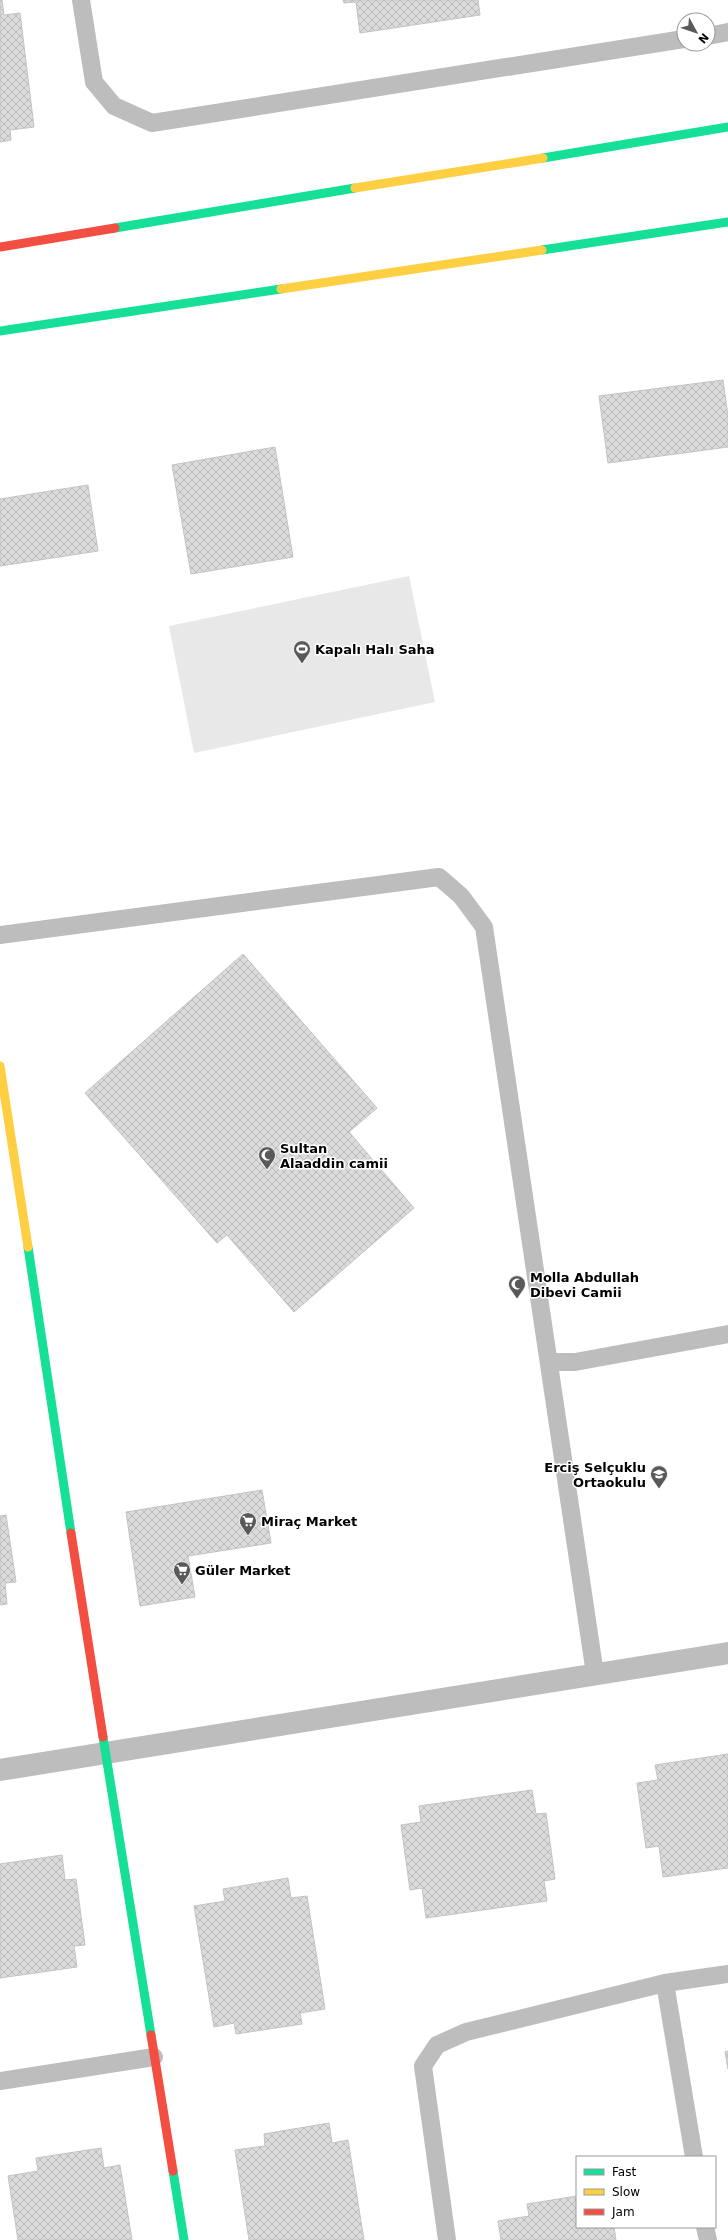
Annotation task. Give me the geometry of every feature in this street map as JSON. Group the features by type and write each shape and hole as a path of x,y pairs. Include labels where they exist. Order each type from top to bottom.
{"street":[{"path":"0,247 728,126"},
{"path":"0,331 728,222"},
{"path":"0,1066 105,1753 184,2240"},
{"path":"0,1770 728,1653"}],"lane":[{"path":"81,0 94,82 114,106 152,123 676,40"},
{"path":"716,34 728,32"},
{"path":"0,935 439,877 461,896 484,927 596,1674"},
{"path":"549,1362 575,1362 728,1334"},
{"path":"447,2240 422,2066 437,2045 466,2032 664,1983 728,1974"},
{"path":"664,1983 694,2156"},
{"path":"0,2081 154,2057"},
{"path":"706,2228 708,2240"}],"shaded area":[{"name":"Kapalı Halı Saha","path":"409,576 435,702 194,753 169,626"}],"building":[{"path":"0,0 2,0 4,15 20,13 34,127 10,130 11,140 0,142"},
{"path":"343,0 478,0 480,15 360,33 356,2 344,3"},
{"path":"723,380 728,416 728,447 608,463 599,396"},
{"path":"275,447 293,557 191,574 172,465"},
{"path":"88,485 98,551 0,566 0,499"},
{"name":"Sultan Alaaddin camii","path":"243,954 377,1108 349,1132 414,1208 294,1312 227,1235 217,1243 85,1093"},
{"path":"262,1490 271,1543 188,1556 195,1597 140,1606 126,1512"},
{"path":"6,1515 16,1582 5,1583 7,1604 0,1605 0,1516"},
{"path":"728,1754 728,1868 663,1877 659,1846 646,1848 637,1783 658,1780 655,1765"},
{"path":"532,1790 536,1814 546,1813 555,1879 544,1881 547,1901 426,1918 422,1888 410,1890 401,1825 421,1822 419,1806"},
{"path":"62,1855 65,1880 76,1879 85,1945 74,1946 77,1967 0,1978 0,1864"},
{"path":"288,1878 291,1898 307,1896 325,2009 300,2013 302,2024 236,2034 234,2023 214,2027 194,1906 225,1901 223,1889"},
{"path":"728,2051 728,2069 725,2052"},
{"path":"329,2123 332,2143 348,2140 364,2240 249,2240 235,2150 265,2146 264,2134"},
{"path":"101,2148 104,2168 120,2165 132,2240 18,2240 8,2176 38,2171 36,2158"},
{"path":"576,2196 576,2228 614,2228 616,2240 501,2240 498,2221 529,2216 527,2204"}],"traffic: fast":[{"path":"543,158 728,127"},
{"path":"115,228 355,188"},
{"path":"542,250 728,222"},
{"path":"0,331 281,289"},
{"path":"28,1247 71,1533"},
{"path":"103,1737 151,2035"},
{"path":"173,2171 184,2240"}],"traffic: slow":[{"path":"355,188 543,158"},
{"path":"281,289 542,250"},
{"path":"0,1066 28,1247"}],"traffic: jam":[{"path":"0,247 115,228"},
{"path":"71,1533 103,1737"},
{"path":"151,2035 173,2171"}],"place":[{"name":"Kapalı Halı Saha","path":"302,664"},
{"name":"Sultan Alaaddin camii","path":"267,1170"},
{"name":"Molla Abdullah Dibevi Camii","path":"517,1299"},
{"name":"Erciş Selçuklu Ortaokulu","path":"659,1489"},
{"name":"Miraç Market","path":"248,1536"},
{"name":"Güler Market","path":"182,1585"}]}
